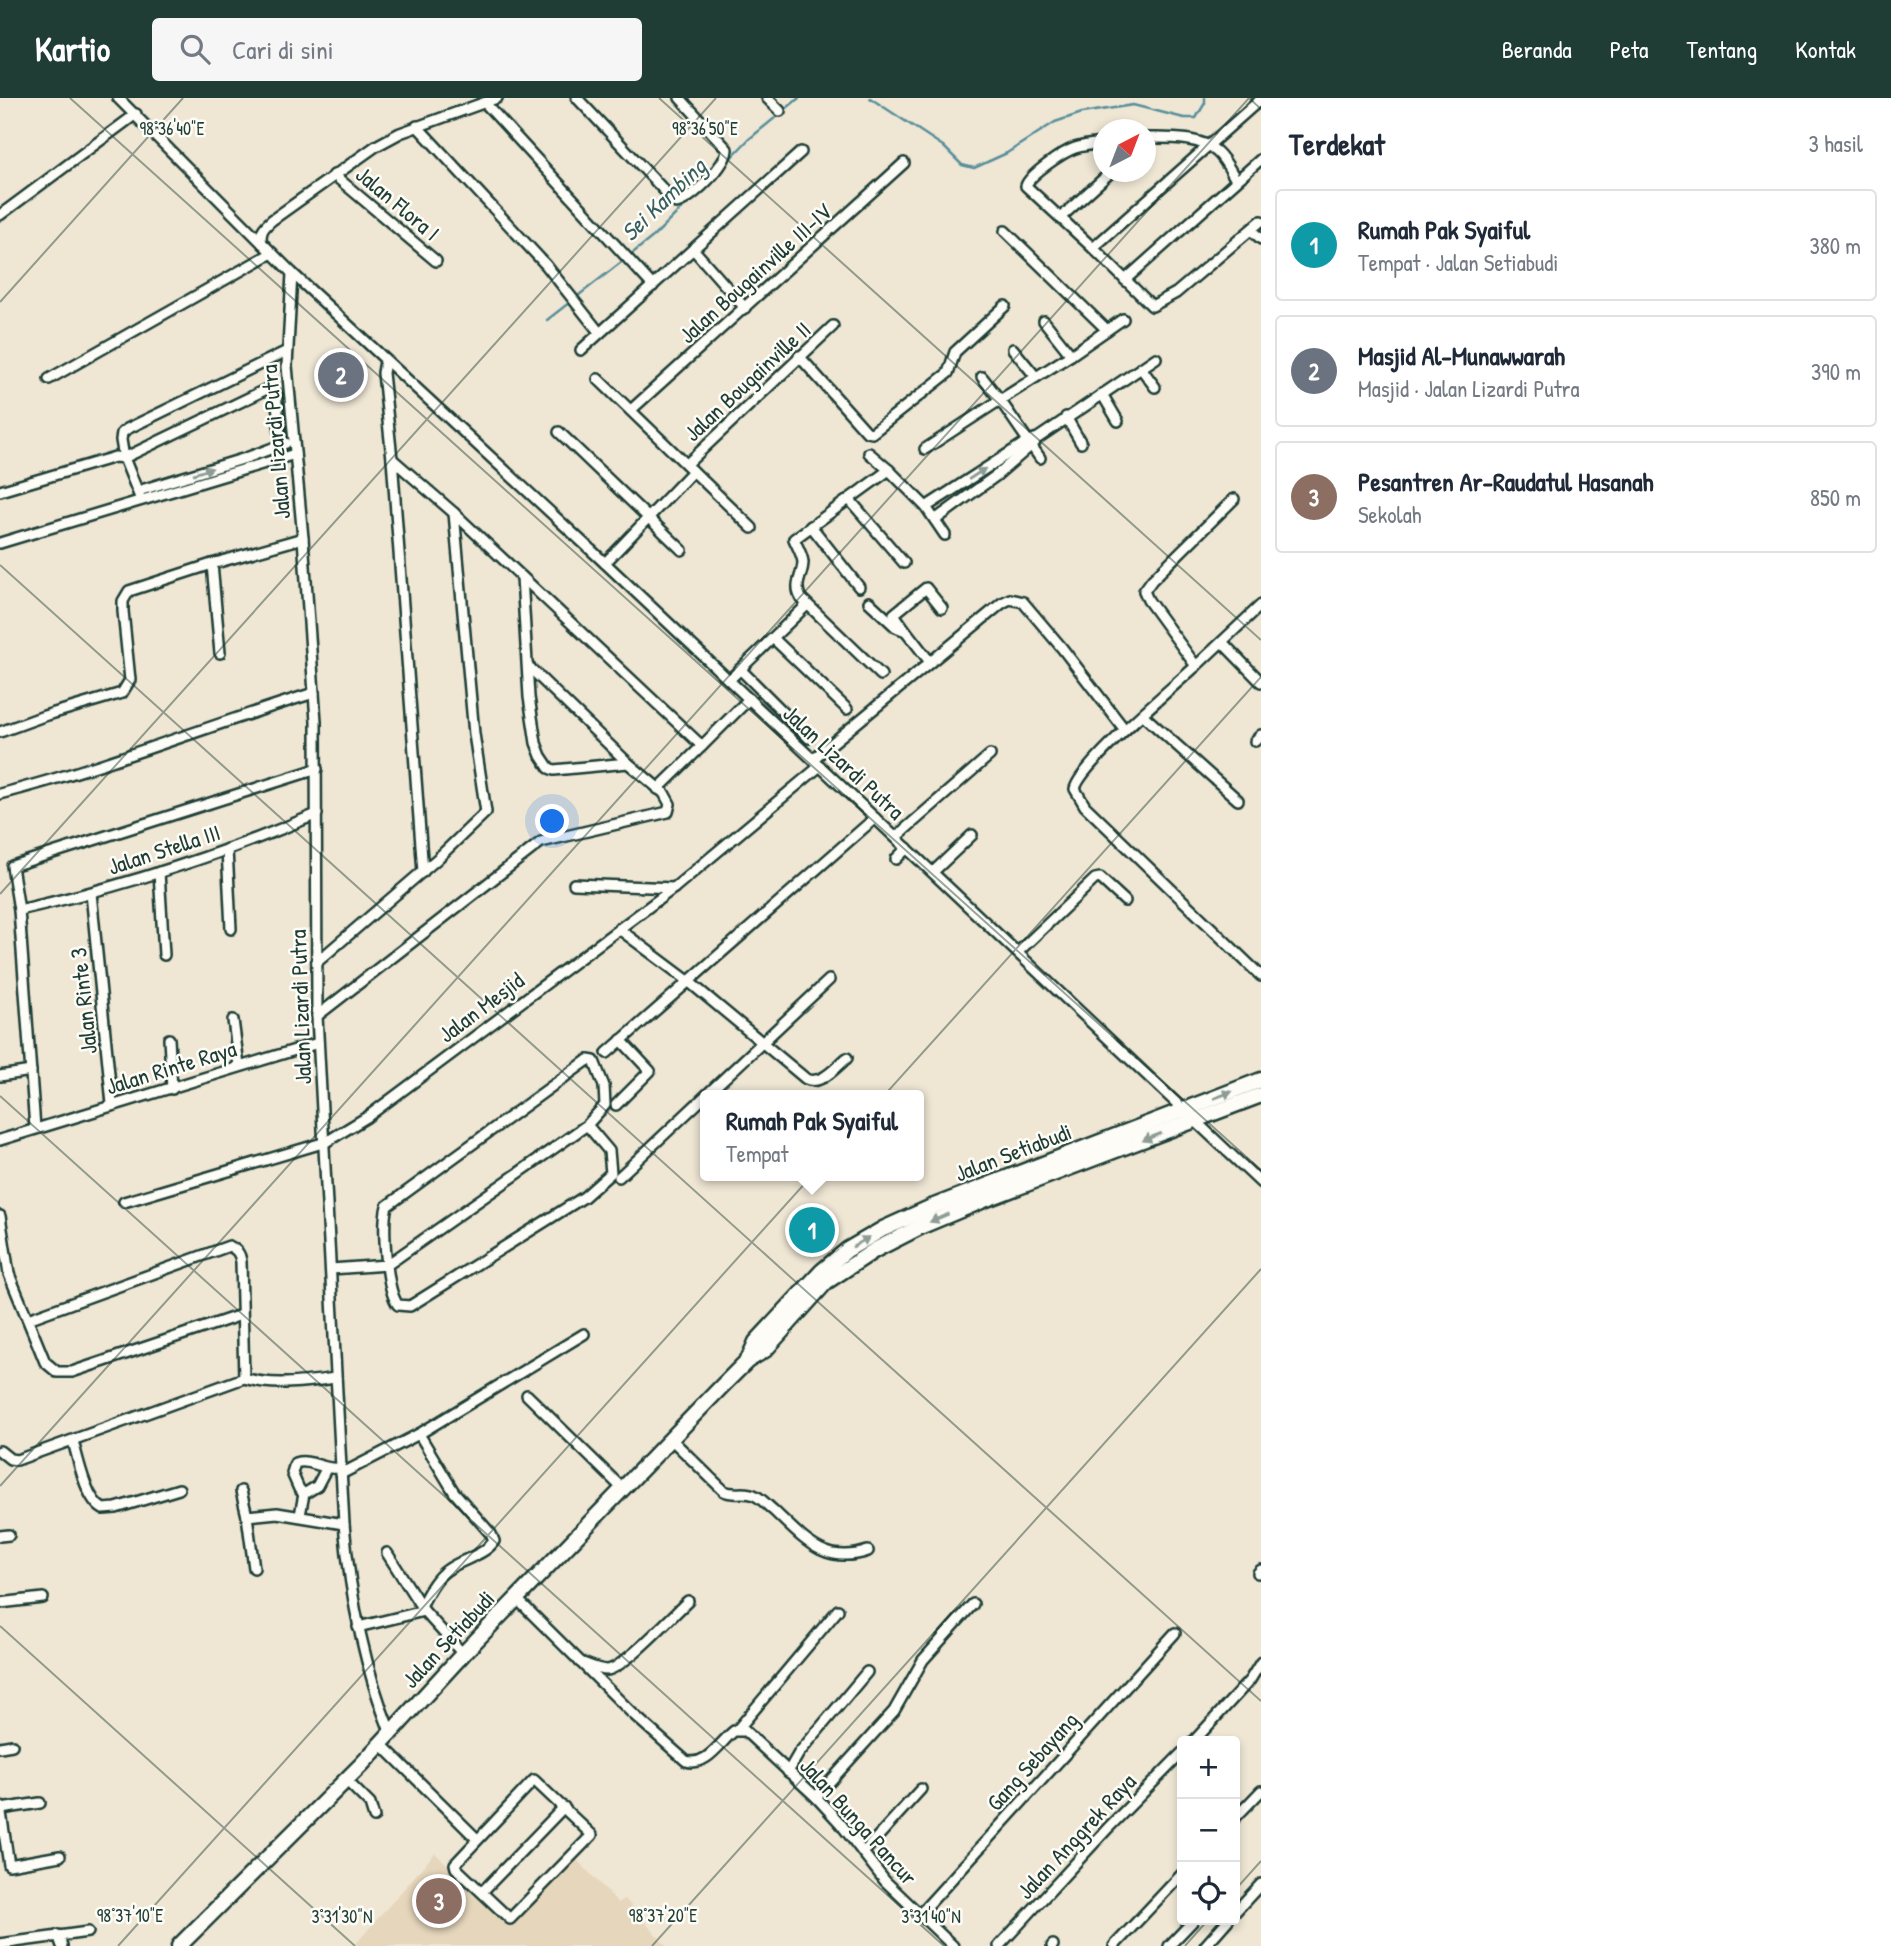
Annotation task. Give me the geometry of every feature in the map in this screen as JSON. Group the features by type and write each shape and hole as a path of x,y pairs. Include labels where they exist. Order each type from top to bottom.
{"main road":[{"name":"Jalan Setiabudi","path":"179,1946 386,1739 463,1654 747,1361 765,1350 826,1282 875,1250 922,1226 1190,1114 1261,1080"},
{"name":"Jalan Setiabudi","path":"1190,1114 1261,1095"}],"street":[{"name":"Jalan Lizardi Putra","path":"118,98 292,273 605,563 1190,1114"},
{"path":"262,243 261,233 272,219 376,146 417,126 497,98"},
{"path":"577,98 673,202 679,203 696,191 723,163 727,155 727,149 680,98"},
{"path":"767,98 780,111"},
{"path":"1093,248 1261,99"},
{"path":"485,103 653,286"},
{"path":"0,215 136,114"},
{"path":"417,126 545,265 599,332"},
{"path":"1156,139 1172,139 1208,146 1218,152 1236,180"},
{"path":"1093,145 1074,148 1027,181 1026,186 1148,304 1156,306 1176,293 1261,221"},
{"path":"581,350 801,152"},
{"path":"1125,280 1261,159"},
{"name":"Jalan Bougainville III-IV","path":"631,410 904,163"},
{"name":"Jalan Flora I","path":"334,175 436,261"},
{"path":"1060,218 1100,182"},
{"path":"1251,230 1261,239"},
{"path":"1004,231 1107,330"},
{"path":"694,250 745,308"},
{"path":"49,379 272,253"},
{"name":"Jalan Lizardi Putra","path":"292,273 287,353 314,693 317,769 317,1016 326,1142 326,1189 344,1524 350,1586 358,1627 386,1739"},
{"path":"799,356 867,432 872,433 948,373 955,352 1004,306"},
{"path":"925,449 1123,319"},
{"path":"1044,321 1071,355"},
{"name":"Jalan Bougainville II","path":"605,563 690,467 799,356 833,326"},
{"path":"1013,349 1036,377"},
{"path":"139,495 122,450 122,433 287,353"},
{"path":"934,520 1066,417 1156,358"},
{"path":"385,361 383,373 423,872"},
{"path":"1141,368 1155,387"},
{"path":"982,377 1033,442 1040,458"},
{"path":"598,379 752,528"},
{"path":"0,491 109,458 122,450 269,388 276,393 281,445"},
{"path":"1102,394 1118,421"},
{"path":"1066,417 1081,443"},
{"path":"559,432 682,550"},
{"path":"0,542 293,441"},
{"path":"926,507 1033,442"},
{"path":"869,453 926,507 946,535"},
{"path":"139,495 248,470 295,454"},
{"path":"246,458 248,470"},
{"path":"392,459 454,513 702,746"},
{"path":"881,676 807,605 797,591 803,558 794,542 796,537 889,470"},
{"path":"849,499 904,563"},
{"path":"1196,666 1144,591 1234,499"},
{"path":"317,962 423,872 486,812 474,734 454,513"},
{"path":"811,526 859,587"},
{"path":"0,732 122,693 130,680 123,611 124,596 129,591 303,538"},
{"path":"212,564 220,653"},
{"path":"522,577 529,697 536,743 549,768 559,771 628,763"},
{"path":"930,662 894,614 926,588 942,608"},
{"name":"Jalan Mesjid","path":"124,1202 326,1142 366,1116 674,888 930,662 1002,603 1017,599 1023,602 1125,730"},
{"path":"869,602 896,627 906,631"},
{"path":"729,680 807,605"},
{"path":"1261,605 1125,730 1076,785 1077,796 1261,976"},
{"path":"774,639 847,709"},
{"path":"1222,642 1261,682"},
{"path":"317,1016 541,842 665,815 670,809 670,804 658,789 529,667"},
{"path":"740,669 809,738"},
{"path":"0,794 71,774 314,693"},
{"path":"658,789 749,699"},
{"path":"1143,715 1238,800"},
{"path":"896,837 990,755"},
{"path":"35,1128 19,910 11,871 13,865 317,769"},
{"name":"Jalan Stella III","path":"19,910 92,894 227,849 317,814"},
{"path":"607,1053 687,980 875,818"},
{"path":"933,872 972,835"},
{"path":"896,859 907,848"},
{"path":"227,849 231,929"},
{"path":"159,872 164,955"},
{"path":"1018,952 1095,879 1100,878 1125,901"},
{"path":"574,884 674,888"},
{"name":"Jalan Rinte 3","path":"92,894 112,1104"},
{"path":"619,929 687,980 811,1082 821,1080 847,1058"},
{"path":"710,1090 829,980"},
{"path":"233,1020 239,1066"},
{"path":"169,1039 172,1089"},
{"path":"616,1105 650,1071 621,1040"},
{"name":"Jalan Rinte Raya","path":"0,1140 318,1043"},
{"path":"331,1269 387,1265 587,1125 605,1105 601,1076 594,1061 590,1059 387,1206 387,1265 394,1300 402,1307 410,1306 584,1197 611,1173 609,1152 587,1125"},
{"path":"0,1076 31,1071"},
{"path":"619,1177 700,1100"},
{"path":"1190,1114 1261,1183"},
{"path":"0,1216 4,1275 50,1368 64,1373 241,1315"},
{"path":"28,1319 229,1246 236,1249 240,1255 244,1378"},
{"path":"304,1494 294,1482 293,1466 305,1461 341,1471 419,1434 584,1334"},
{"path":"0,1451 9,1459 17,1460 244,1378 259,1382 293,1383 336,1378"},
{"path":"527,1395 623,1489"},
{"path":"358,1627 422,1608 441,1575 458,1563 490,1548 494,1541 491,1534 454,1492 419,1434"},
{"path":"671,1439 724,1491 755,1495 816,1547 833,1556 842,1557 868,1551"},
{"path":"73,1441 94,1503 103,1509 116,1508 179,1489"},
{"path":"300,1515 304,1494 317,1486 326,1469"},
{"path":"241,1491 254,1568"},
{"path":"247,1516 277,1513 344,1524"},
{"path":"387,1553 422,1608 463,1654"},
{"path":"0,1603 43,1598"},
{"path":"517,1599 579,1662 686,1761 697,1762 738,1729 838,1610"},
{"path":"579,1662 607,1670 614,1668 688,1601"},
{"path":"816,1797 894,1711 923,1660 973,1604"},
{"name":"Gang Sebayang","path":"919,1915 1175,1633"},
{"path":"1199,1736 1250,1680 1261,1662"},
{"path":"788,1772 799,1752 867,1672"},
{"name":"Jalan Bunga Pancur","path":"738,1729 751,1735 816,1797 885,1881 953,1946"},
{"path":"386,1739 477,1839"},
{"path":"0,1747 12,1745"},
{"name":"Jalan Anggrek Raya","path":"999,1946 1177,1758"},
{"path":"346,1780 370,1804 374,1817"},
{"path":"534,1780 590,1833 590,1838 511,1918 455,1865 477,1839 534,1780"},
{"path":"863,1853 921,1788"},
{"path":"1240,1813 1261,1791"},
{"path":"40,1803 0,1808 5,1866 60,1856"},
{"path":"482,1892 564,1807"},
{"path":"1114,1946 1177,1879"},
{"path":"1240,1907 1261,1884"},
{"path":"1169,1946 1189,1925"},
{"path":"1205,1946 1224,1925"},
{"path":"0,1944 88,1932"},
{"path":"58,1935 62,1946"}],"shaded area":[{"path":"435,1853 509,1923 577,1860 618,1903 625,1899 666,1946 354,1946"}],"waterway":[{"name":"Sei Kambing","path":"725,164 748,140 799,98"},
{"name":"Sei Kambing","path":"870,98 943,146 962,165 974,168 1007,153 1055,122 1082,113 1133,105 1184,118 1196,118 1205,98"},
{"name":"Sei Kambing","path":"629,256 654,236 689,201"},
{"name":"Sei Kambing","path":"547,320 624,260"}],"place":[{"name":"Masjid Al-Munawwarah","path":"341,375"},
{"name":"Rumah Pak Syaiful","path":"812,1230"},
{"name":"Pesantren Ar-Raudatul Hasanah","path":"439,1901"}]}
